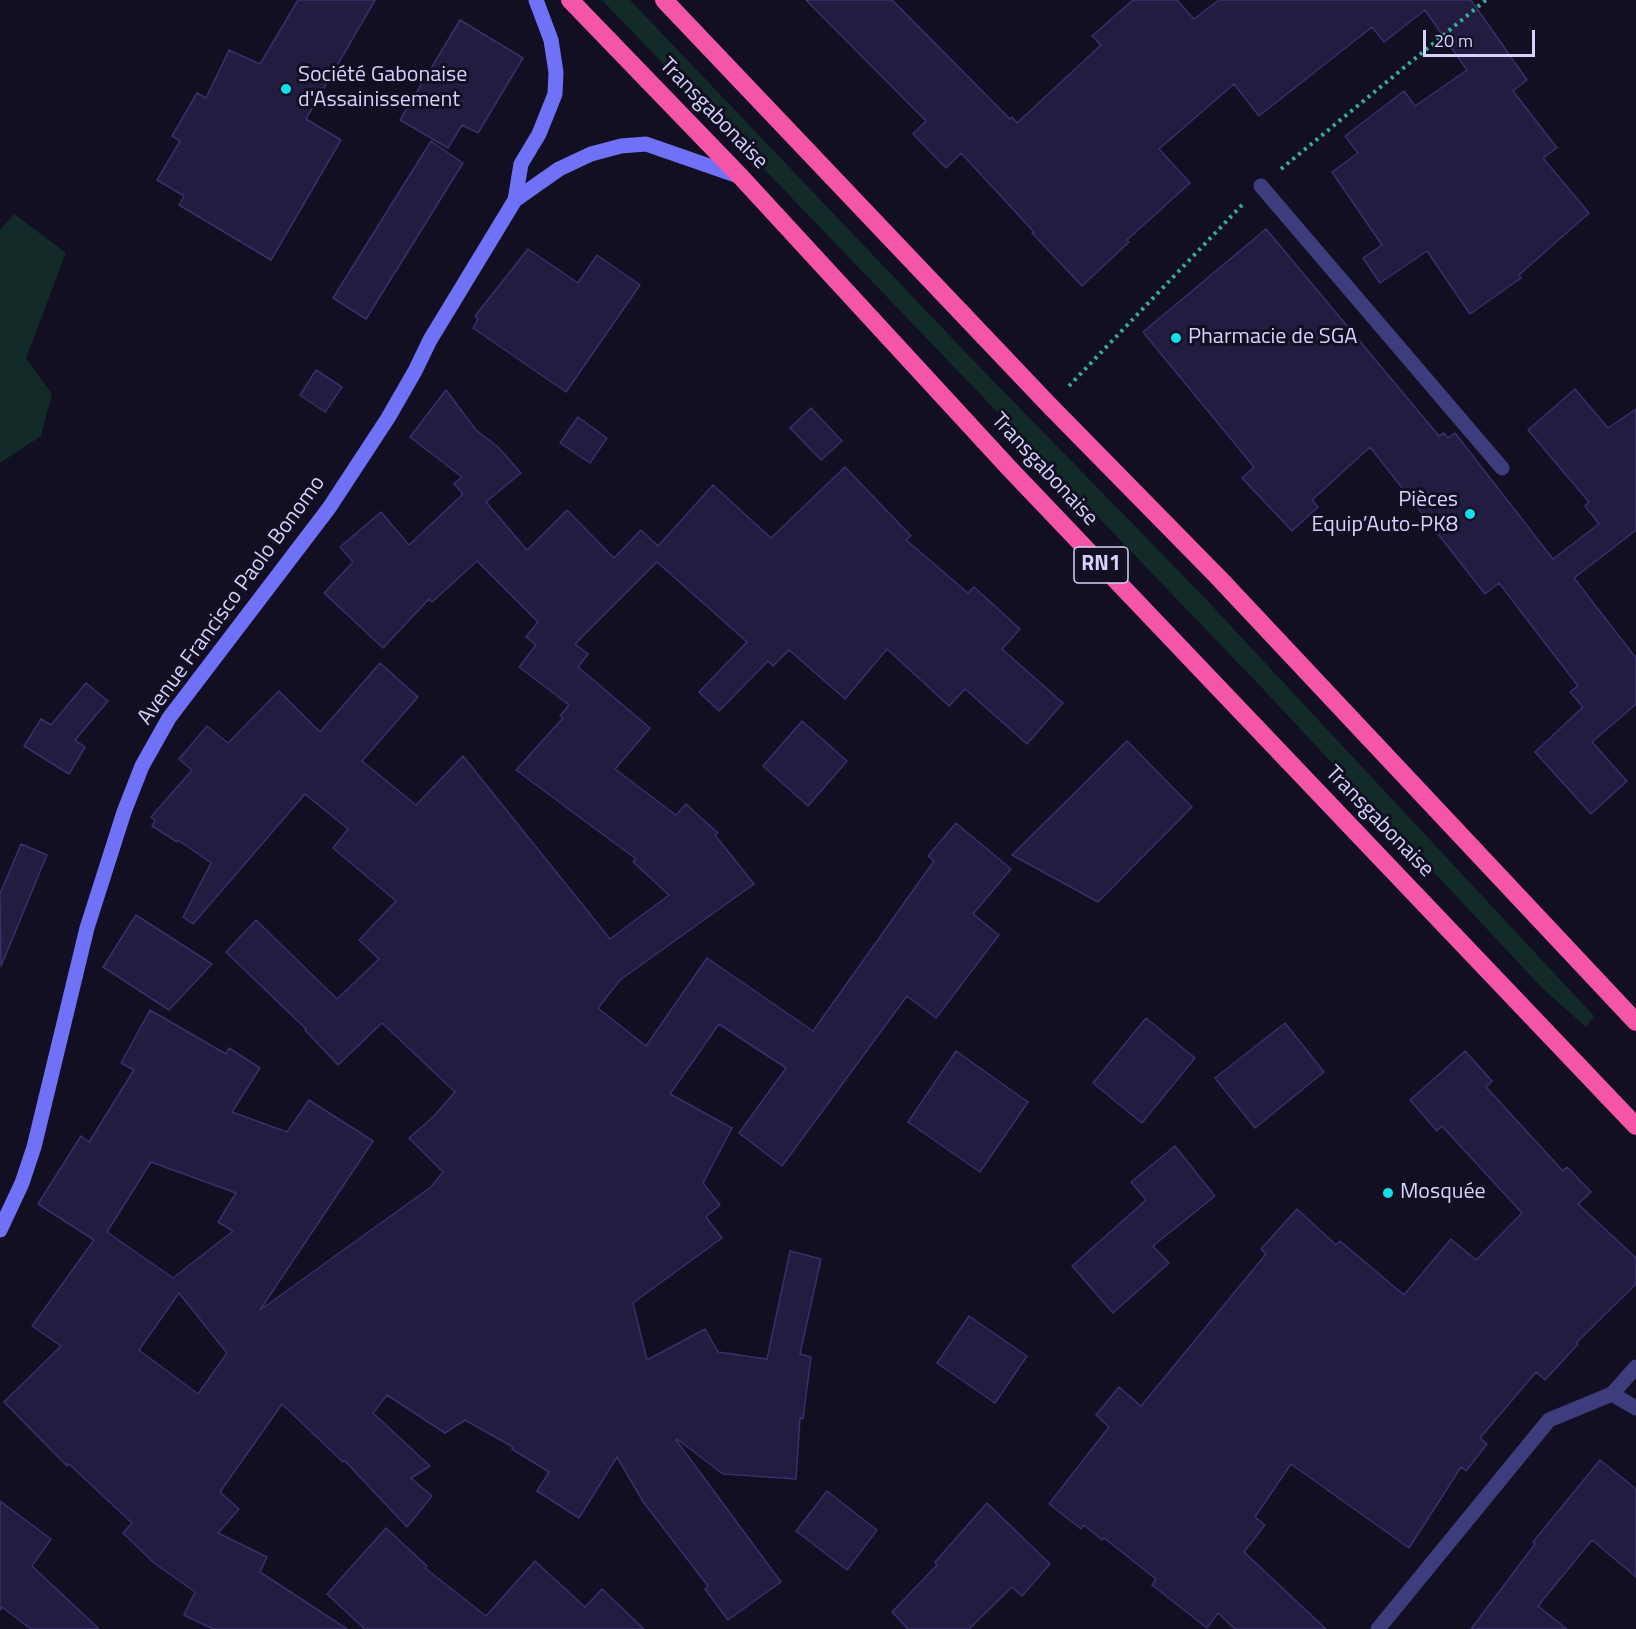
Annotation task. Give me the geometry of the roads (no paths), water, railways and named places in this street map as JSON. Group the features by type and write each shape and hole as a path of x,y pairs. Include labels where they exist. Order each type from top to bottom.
{"highway":[{"name":"Transgabonaise","path":"570,0 741,177 1009,468 1636,1126"},
{"name":"Transgabonaise","path":"664,0 1050,406 1218,577 1636,1022"}],"street":[{"path":"515,200 521,164 539,134 555,94 556,72 551,39 536,0"},
{"path":"515,200 558,169 591,154 621,146 646,144 741,177"},
{"path":"1261,186 1502,468"},
{"name":"Avenue Francisco Paolo Bonomo","path":"0,1230 22,1183 34,1147 87,928 124,812 142,766 169,718 329,508 388,418 430,340 515,200"},
{"path":"1378,1629 1549,1420 1612,1394 1636,1367"},
{"path":"1612,1394 1636,1408"}],"place":[{"name":"Société Gabonaise d'Assainissement","path":"286,89"},
{"name":"Pharmacie de SGA","path":"1176,338"},
{"name":"Pièces Equip’Auto-PK8","path":"1470,514"},
{"name":"Mosquée","path":"1388,1193"}]}
